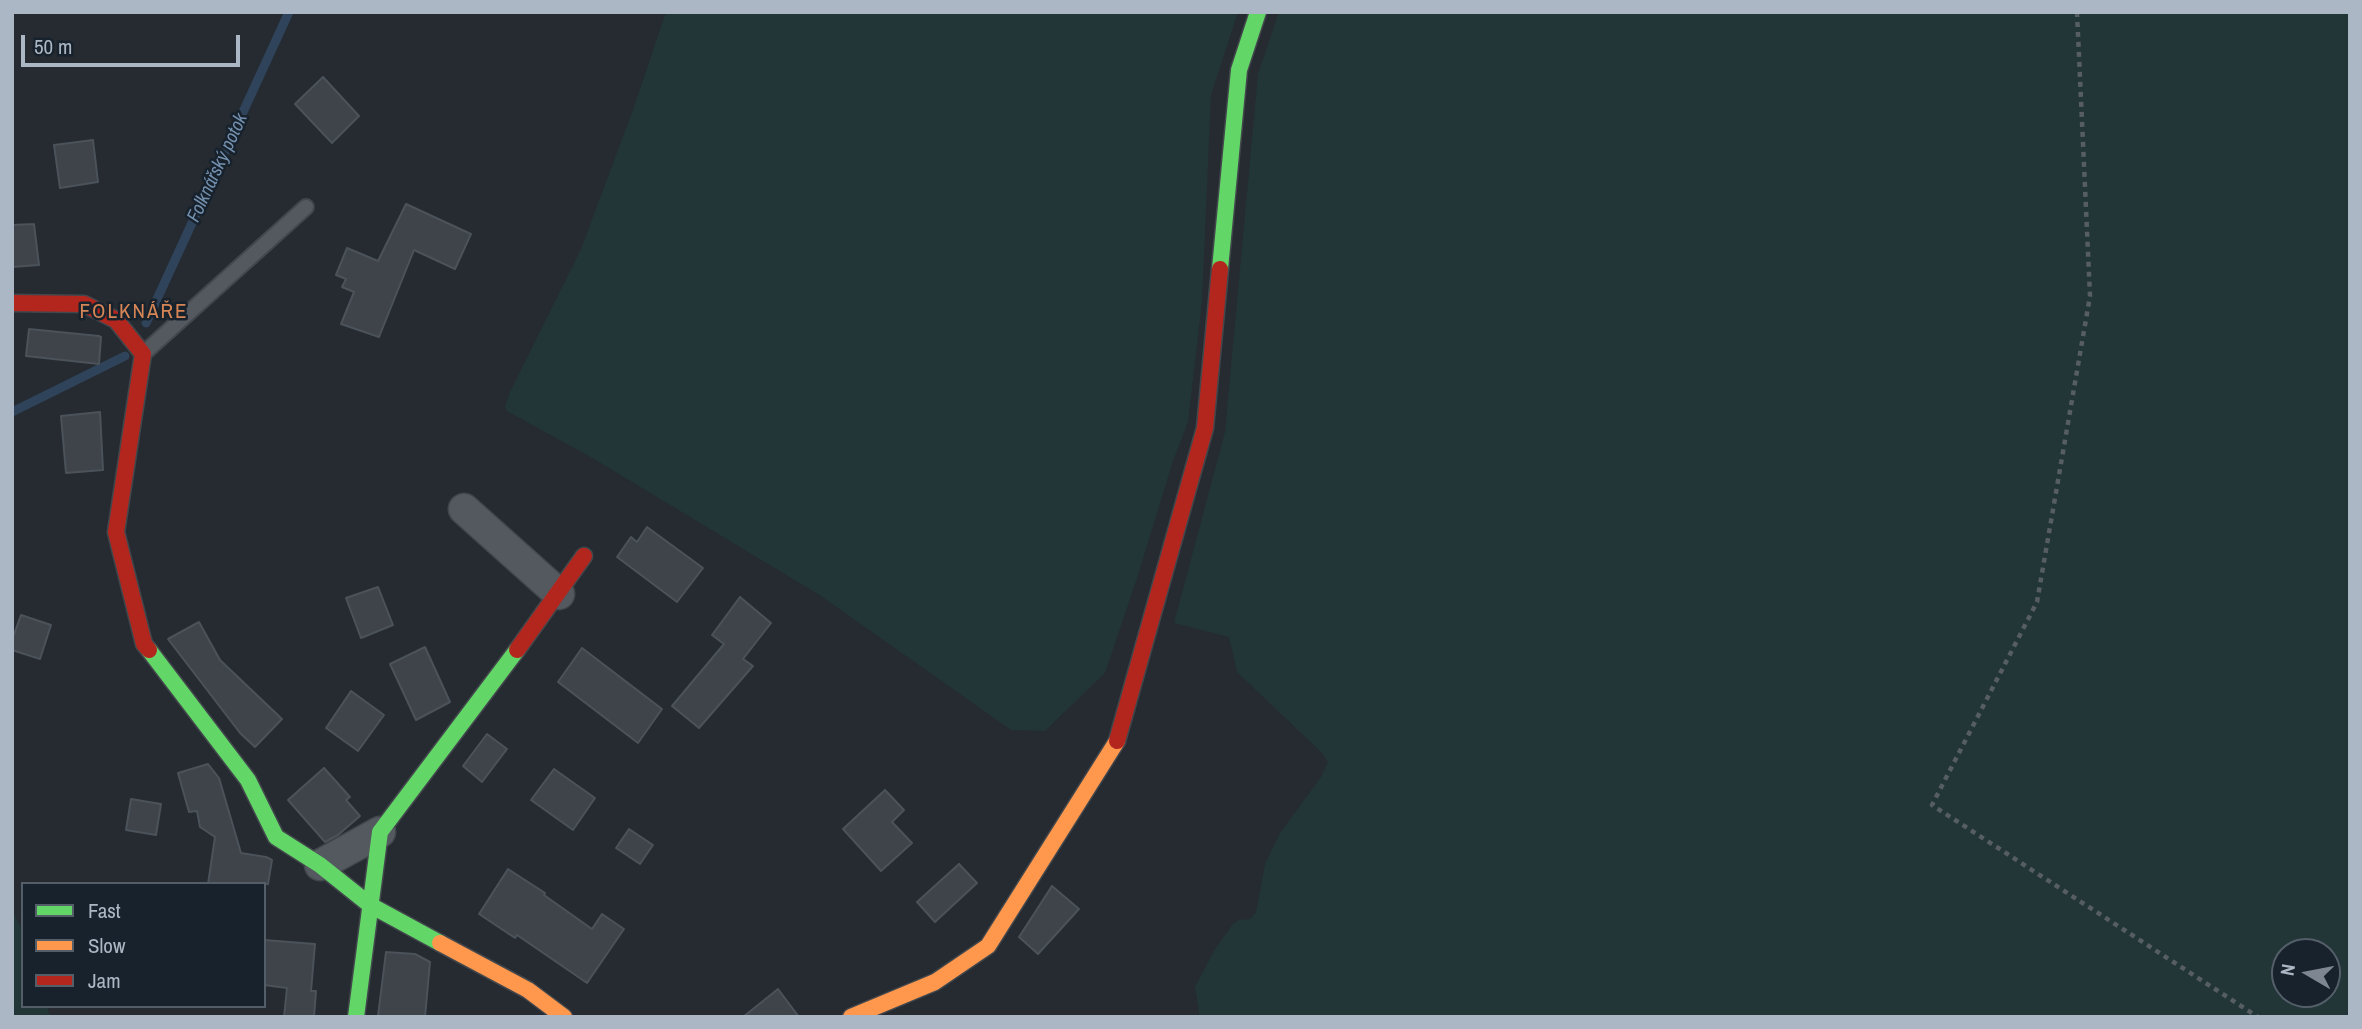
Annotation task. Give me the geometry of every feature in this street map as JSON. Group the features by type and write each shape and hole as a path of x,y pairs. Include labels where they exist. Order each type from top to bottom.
{"street":[{"path":"851,1017 934,982 988,946 1116,746 1205,428 1239,70 1258,12"},
{"path":"12,303 83,304 116,320 142,354 116,532 144,644 248,780 276,837 320,865 370,905 528,990 564,1017"},
{"path":"464,509 559,594"},
{"path":"320,865 380,832 559,594 584,556"},
{"path":"356,1017 380,832"}],"lane":[{"path":"142,354 306,207"}],"path":[{"path":"2077,12 2090,296 2036,602 1932,806 2258,1017"}],"shaded area":[{"path":"666,12 1238,12 1211,95 1202,301 1188,422 1105,673 1045,731 1011,730 821,596 594,459 507,411 505,406 510,392 581,249"},
{"path":"1279,12 2350,12 2350,1017 1200,1017 1195,987 1215,949 1233,924 1239,920 1250,919 1256,912 1265,864 1280,833 1321,777 1328,762 1322,753 1237,672 1229,637 1174,623 1225,432 1258,74"},
{"path":"12,909 21,928 21,1008 48,1008 50,1017 12,1017"}],"building":[{"path":"323,77 359,116 332,143 295,104"},
{"path":"93,140 98,182 60,188 54,145"},
{"path":"406,204 471,234 455,269 414,250 379,337 341,324 354,292 342,287 346,279 336,275 347,248 378,261"},
{"path":"34,224 39,265 12,267 12,225"},
{"path":"29,329 101,337 99,364 26,356"},
{"path":"100,412 103,470 66,473 61,416"},
{"path":"647,527 703,568 677,602 617,557 631,537 637,542"},
{"path":"378,587 393,625 361,638 346,598"},
{"path":"740,597 771,623 743,659 753,666 699,728 672,706 724,644 712,635"},
{"path":"21,615 51,625 40,659 12,650 12,640"},
{"path":"199,622 220,660 282,719 255,747 240,733 168,639"},
{"path":"425,647 450,702 416,720 390,664"},
{"path":"582,648 662,709 638,743 558,682"},
{"path":"351,691 384,715 358,751 326,728"},
{"path":"487,734 507,749 482,782 463,766"},
{"path":"208,764 219,778 241,853 272,860 268,884 208,882 215,837 200,827 197,811 189,812 178,773"},
{"path":"324,768 350,797 346,800 360,816 338,835 325,842 288,800"},
{"path":"554,769 595,798 573,830 531,800"},
{"path":"885,790 904,810 892,822 912,843 881,871 843,829"},
{"path":"131,799 161,804 156,835 126,830"},
{"path":"629,829 653,845 640,864 616,848"},
{"path":"959,864 977,883 935,922 917,902"},
{"path":"508,869 592,929 602,914 624,929 587,983 517,935 515,938 479,914"},
{"path":"1052,886 1079,909 1038,954 1019,937"},
{"path":"266,940 315,944 311,991 316,991 314,1017 284,1017 287,988 266,985"},
{"path":"386,952 415,954 430,962 425,1017 378,1016"},
{"path":"778,989 799,1017 743,1017"}],"waterway":[{"name":"Folknářský potok","path":"146,323 289,12"},
{"name":"Folknářský potok","path":"12,412 125,356"}],"traffic: fast":[{"path":"1220,269 1239,70 1258,12"},
{"path":"149,650 248,780 276,837 320,865 370,905 440,943"},
{"path":"356,1017 380,832 517,650"}],"traffic: slow":[{"path":"851,1017 935,982 988,946 1117,741"},
{"path":"440,943 528,990 564,1017"}],"traffic: jam":[{"path":"1117,741 1205,428 1220,269"},
{"path":"12,303 84,304 116,320 143,354 116,532 144,644 149,650"},
{"path":"517,650 584,556"}],"district":[{"name":"FOLKNÁŘE","path":"134,312"}]}
